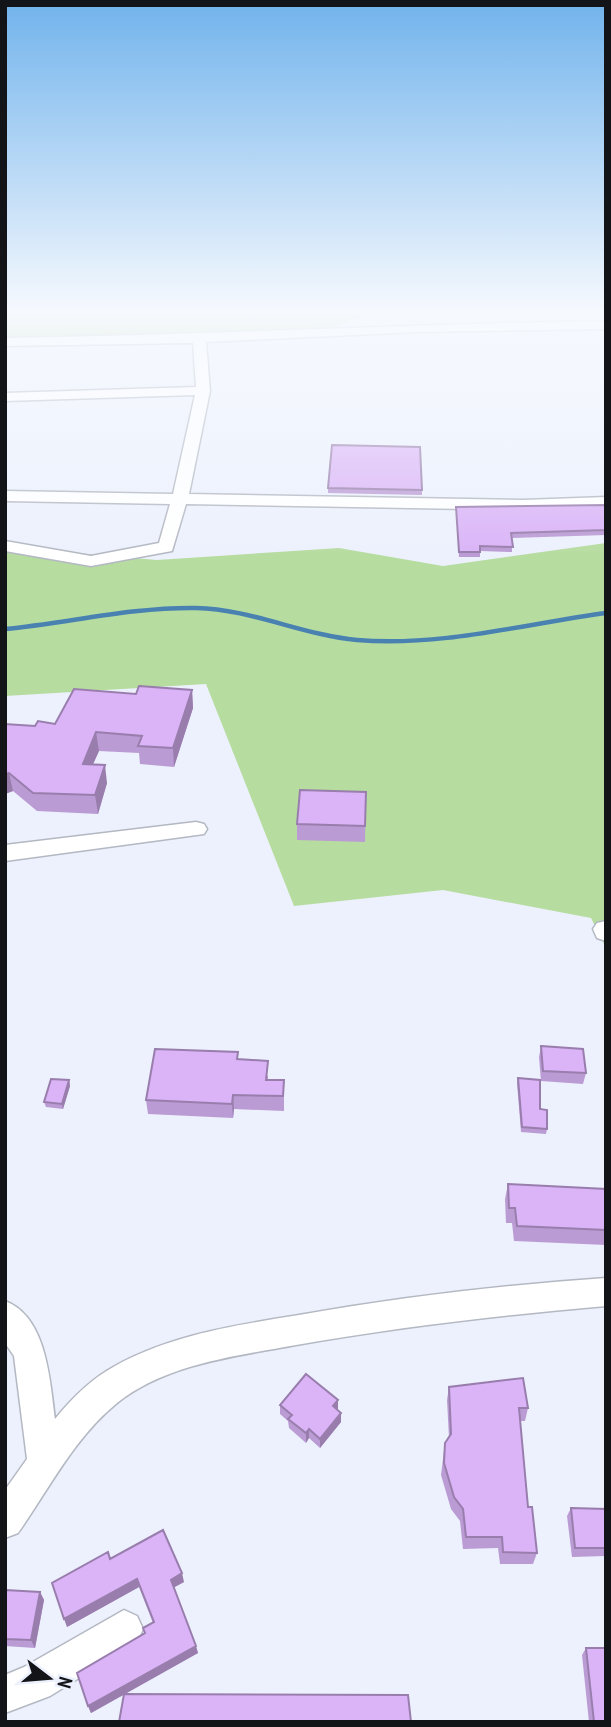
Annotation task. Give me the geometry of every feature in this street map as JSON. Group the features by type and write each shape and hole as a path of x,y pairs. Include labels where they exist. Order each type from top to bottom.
{"street":[{"path":"5,397 84,395"},
{"path":"5,546 19,546 91,561 166,547 180,498 202,395"},
{"path":"5,496 523,505 606,502"},
{"path":"5,853 196,829"},
{"path":"5,1520 86,1408 101,1395 165,1360 227,1343 364,1318 471,1302 606,1292"},
{"path":"5,1316 29,1352 45,1465"},
{"path":"5,1694 36,1682 124,1629"}],"green space":[{"path":"606,543 606,948 591,918 443,890 294,906 206,684 5,696 5,547 157,560 339,548 443,566"}],"building":[{"path":"332,445 420,447 422,490 328,488"},
{"path":"606,505 606,530 511,533 513,547 480,546 480,552 459,552 456,507"},
{"path":"139,686 192,690 173,748 138,746 142,736 96,732 83,764 105,765 95,795 33,793 9,773 5,774 5,724 35,726 38,721 55,724 74,689 136,694"},
{"path":"300,790 366,792 365,826 297,824"},
{"path":"541,1046 583,1049 586,1073 543,1071"},
{"path":"155,1049 238,1052 237,1059 268,1061 266,1080 284,1080 283,1096 233,1095 232,1104 146,1100"},
{"path":"518,1078 540,1080 540,1109 547,1110 547,1129 522,1127"},
{"path":"51,1079 69,1080 62,1104 44,1102"},
{"path":"508,1184 606,1189 606,1230 517,1226 515,1208 509,1208"},
{"path":"306,1374 338,1400 333,1406 341,1413 320,1439 309,1429 306,1433 288,1419 292,1415 280,1405"},
{"path":"523,1378 528,1408 519,1408 528,1507 532,1507 537,1553 503,1552 502,1537 466,1537 463,1509 454,1497 444,1463 445,1443 451,1434 449,1387"},
{"path":"571,1508 606,1509 606,1548 575,1548"},
{"path":"163,1530 182,1573 171,1580 196,1646 88,1706 77,1673 145,1633 143,1628 154,1622 137,1579 64,1619 52,1583 108,1552 110,1559"},
{"path":"5,1590 40,1592 31,1640 5,1639"},
{"path":"586,1648 606,1648 606,1722 594,1722"},
{"path":"124,1694 408,1695 411,1722 119,1722"}],"waterway":[{"path":"5,629 124,613 196,608 257,617 337,637 388,641 451,637 606,613"}]}
